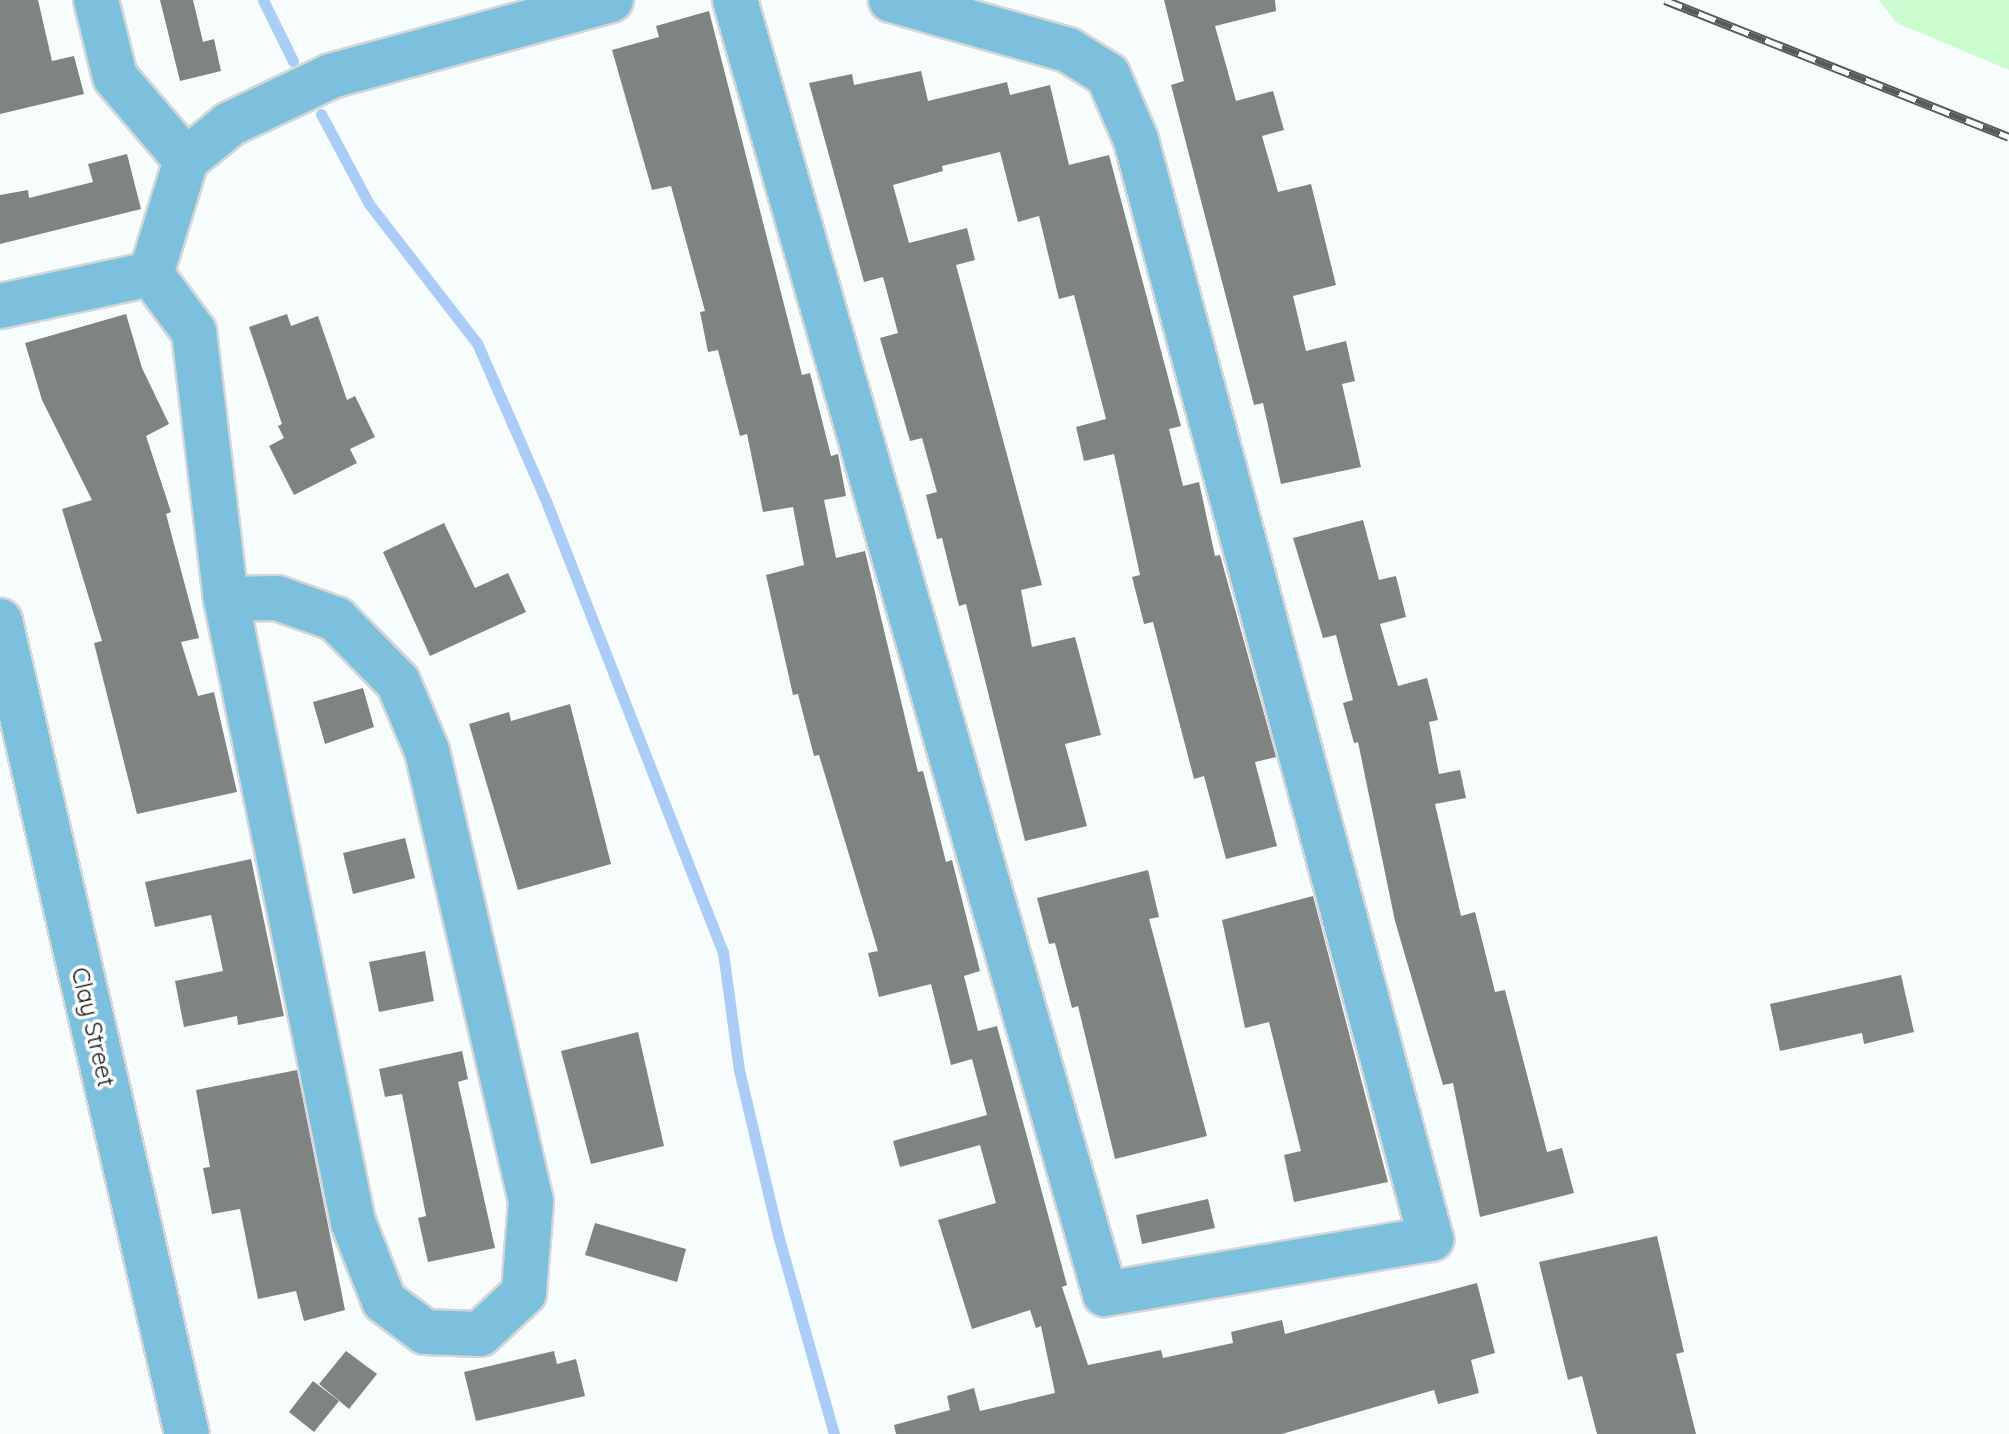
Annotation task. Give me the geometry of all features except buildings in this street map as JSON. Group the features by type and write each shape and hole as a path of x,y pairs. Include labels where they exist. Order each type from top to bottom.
{"street":[{"path":"96,0 115,77 186,160"},
{"path":"151,274 186,160 230,124 331,76 549,7 611,0"},
{"path":"735,0 1105,1294 1431,1239 1136,140 1108,75 1068,50 891,0"},
{"path":"0,306 151,274"},
{"path":"151,274 194,332 226,599 353,1222 384,1301 425,1332 480,1334 524,1293 531,1201 427,751 398,682 336,619 277,598 226,599"},
{"name":"Clay Street","path":"2,635 187,1434"}],"green space":[{"path":"1879,0 2009,0 2009,70 1897,23"}],"waterway":[{"path":"263,0 293,61"},
{"path":"321,114 369,204 477,343 546,501 723,952 739,1070 778,1235 834,1434"}],"railway":[{"path":"1665,0 2009,137"}]}
